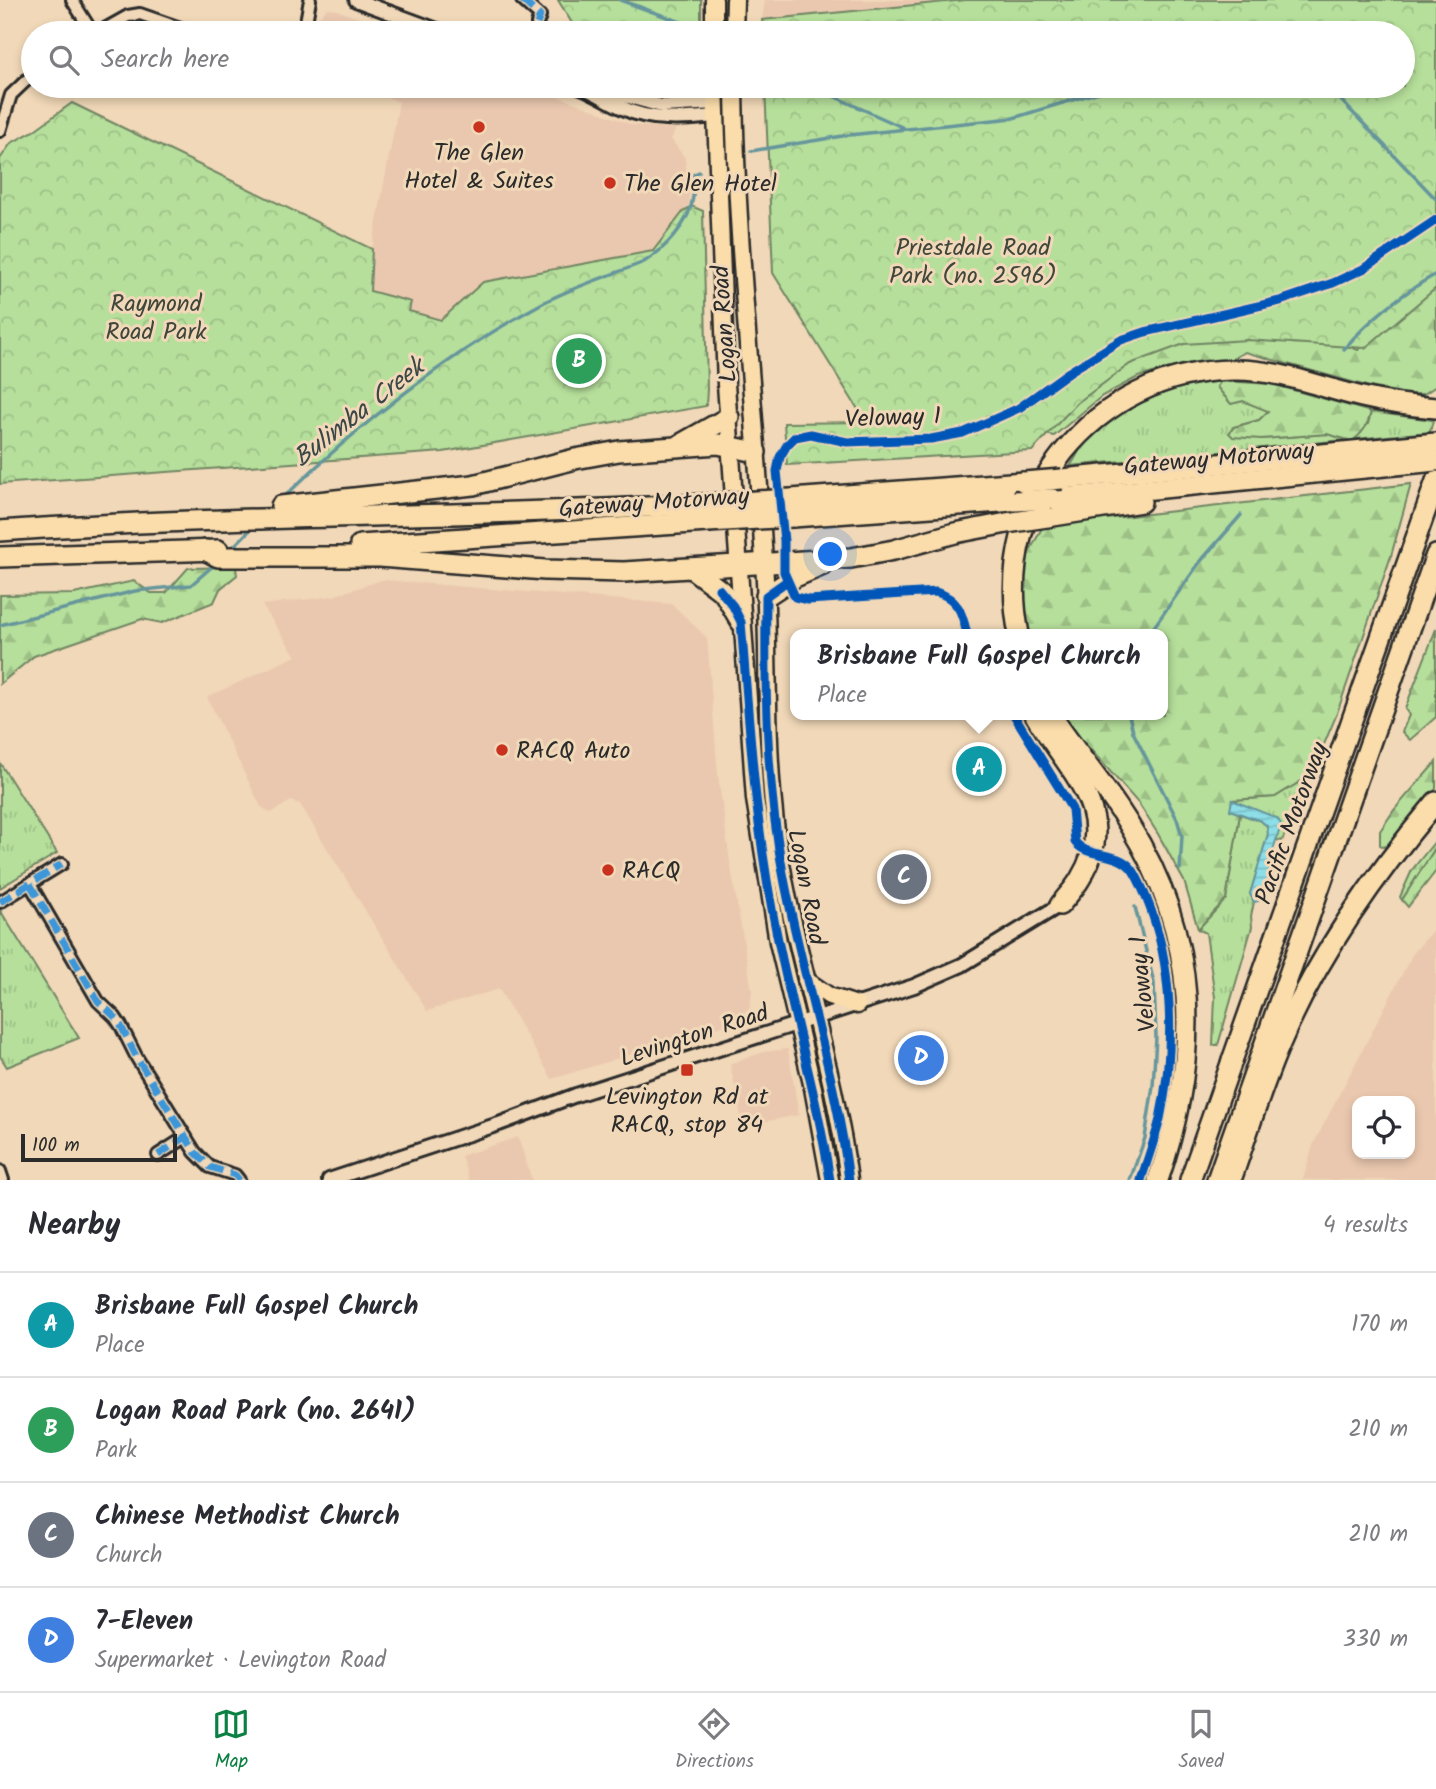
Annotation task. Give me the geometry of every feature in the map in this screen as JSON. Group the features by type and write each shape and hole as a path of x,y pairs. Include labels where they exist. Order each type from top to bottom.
{"highway":[{"path":"1019,629 1015,593 1018,556 1026,524 1041,484 1068,445 1114,405 1163,381 1208,371 1257,370 1391,403 1436,408"},
{"path":"678,446 729,417"},
{"path":"284,512 451,489 520,475 594,455 713,444 756,452"},
{"name":"Gateway Motorway","path":"792,508 1024,482 1429,453"},
{"name":"Gateway Motorway","path":"0,557 197,550 260,553 792,508 1014,501 1049,508 1429,453"},
{"name":"Pacific Motorway","path":"1190,1180 1436,481"},
{"path":"260,553 380,557 583,572 691,569 829,559 894,550 956,533 1007,523 1049,508"},
{"name":"Gateway Motorway","path":"0,531 235,519 284,512 708,513"},
{"name":"Pacific Motorway","path":"1217,1180 1436,555"},
{"path":"1008,629 1006,575 1018,556"},
{"path":"766,597 795,577 821,568 829,559"},
{"path":"691,569 724,593 741,622"},
{"path":"1038,720 1083,786 1094,814 1096,833 1090,859 1080,879 1060,905"},
{"path":"1055,720 1113,800 1142,846 1165,897 1180,946 1188,1012 1186,1065 1176,1125 1158,1180"},
{"path":"1231,1180 1280,1043 1326,953 1387,863 1436,802"}],"main road":[{"path":"714,0 714,21"},
{"path":"734,21 735,0"},
{"name":"Logan Road","path":"716,98 730,446 751,754 760,838 778,942 818,1109 830,1180"},
{"name":"Logan Road","path":"734,98 736,177 766,597 766,717 773,806 783,872 838,1113 849,1180"},
{"path":"716,110 734,110"},
{"path":"806,980 829,996 857,1005"}],"street":[{"path":"72,0 84,21"},
{"path":"306,21 310,0"},
{"path":"356,0 413,21"},
{"path":"522,0 540,16 538,21"},
{"path":"119,21 140,14 160,21"},
{"path":"0,131 11,95 21,85"},
{"path":"606,98 624,108 649,116 698,118 716,110"},
{"path":"633,98 662,106 716,110"},
{"path":"698,118 710,129 717,143"},
{"path":"0,902 62,864"},
{"path":"30,884 98,1001 115,1017 195,1152 210,1167 236,1175 239,1180"},
{"name":"Levington Road","path":"329,1180 499,1124 576,1095 857,1005 948,972 1060,905"},
{"path":"158,1155 186,1137"},
{"path":"0,1171 3,1180"}],"shaded area":[{"path":"765,0 966,0 762,20"},
{"path":"328,8 366,21 319,21"},
{"path":"390,98 562,98 633,125 676,129 671,139 685,158 690,203 653,251 483,282 441,320 408,311 411,302 370,291 372,249 399,102"},
{"name":"RACQ","path":"382,580 672,604 707,638 718,775 752,991 750,1008 732,1023 552,1079 499,989 427,1011 300,804 291,801 271,813 261,807 207,697 296,656 262,605 333,596"},
{"path":"1436,926 1436,1180 1303,1180 1313,1145 1412,955"},
{"path":"788,1049 799,1115 743,1126 730,1064 764,1052"},
{"path":"518,1137 532,1180 469,1180 461,1156"}],"green space":[{"path":"558,0 701,0 701,21 571,21"},
{"name":"Priestdale Road Park (no. 2596)","path":"966,0 1436,0 1436,288 1365,348 1247,340 1184,344 1130,364 1077,403 1032,451 787,465 784,423 866,422 773,273 766,98 1415,98 1415,21 762,20"},
{"name":"Raymond Road Park","path":"72,103 372,249 370,291 411,302 409,311 441,320 483,282 653,251 683,212 691,206 703,211 706,406 443,452 0,484 0,159 11,143 32,132"},
{"path":"1436,287 1436,386 1424,394 1407,394 1370,387 1245,352 1230,360 1186,364 1138,377 1102,396 1054,436 1039,433 1126,345 1301,326 1358,350 1382,327"},
{"path":"1221,381 1217,387 1231,404 1243,401 1269,411 1259,420 1234,427 1261,439 1327,434 1348,440 1070,466 1088,439 1114,418 1142,401 1172,390"},
{"path":"1221,381 1272,384 1371,412 1364,429 1352,441 1327,434 1261,439 1233,437 1229,433 1234,427 1259,420 1268,411 1243,401 1231,404 1217,387"},
{"path":"1371,412 1433,420 1430,432 1354,439 1368,424"},
{"path":"1411,484 1391,556 1336,716 1311,775 1275,797 1232,800 1231,810 1240,814 1226,899 1198,929 1184,881 1139,804 1064,720 1168,720 1168,629 1028,629 1022,566 1043,526"},
{"path":"236,567 237,575 220,589 214,602 162,623 142,619 34,656 0,684 0,595 74,594 134,581 151,593 166,593 188,568"},
{"path":"1436,629 1436,717 1410,740 1402,732 1409,715 1405,709"},
{"path":"1436,762 1436,789 1389,845 1380,845 1380,831 1394,810"},
{"path":"0,763 57,853 0,888"},
{"path":"1311,775 1282,841 1276,840 1281,825 1232,800 1275,797"},
{"path":"1240,814 1261,821 1267,826 1268,834 1250,894 1254,902 1252,927 1218,1045 1213,1045 1215,997 1206,933 1198,929 1226,899"},
{"path":"1436,840 1436,847 1402,900 1400,897 1412,870"},
{"path":"1436,847 1436,871 1408,907 1402,900"},
{"path":"0,910 79,1038 7,1067 0,1056"}],"water":[{"path":"1232,800 1277,818 1281,824 1268,867 1271,871 1262,900 1254,902 1250,894 1268,834 1267,826 1261,821 1230,810"}],"waterway":[{"path":"620,0 678,21"},
{"path":"838,98 904,128"},
{"name":"Bulimba Creek","path":"751,151 849,135 1013,118 1079,98"},
{"name":"Bulimba Creek","path":"1339,98 1436,199"},
{"name":"Bulimba Creek","path":"283,498 373,418 471,346 552,299 652,257 682,226 691,207 694,174 699,172"},
{"path":"1344,349 1387,308 1436,274"},
{"path":"1153,629 1200,562 1241,515"},
{"name":"Bulimba Creek","path":"231,549 255,525"},
{"name":"Bulimba Creek","path":"0,625 135,591 191,585 215,564"},
{"path":"1130,720 1133,732 1177,819 1182,836 1180,869"},
{"path":"1130,1180 1145,1138 1153,1086 1156,1037 1154,983 1135,907"}],"marked path":[{"path":"522,0 540,16 538,21"},
{"path":"0,902 62,864"},
{"path":"30,884 98,1001 121,1026 137,1058 195,1152 210,1167 235,1175 239,1180"},
{"path":"158,1155 186,1137"}],"cycle path":[{"name":"Veloway 1","path":"966,629 955,603 936,592 808,600 795,597 784,572 784,541 777,471 780,457 795,437 811,434 847,442 931,439 963,433 1019,408 1069,372 1121,340 1280,301 1333,283 1363,269 1436,220"},
{"path":"787,581 766,596 766,701 773,804 783,873 836,1103 849,1180"},
{"path":"719,589 733,606 741,622 753,766 766,873 830,1180"},
{"name":"Veloway 1","path":"1017,720 1072,809 1075,842 1087,851 1119,859 1132,869 1155,923 1167,978 1170,1035 1160,1119 1141,1180"}],"place":[{"name":"The Glen Hotel & Suites","path":"479,127"},
{"name":"The Glen Hotel","path":"610,183"},
{"name":"Logan Road Park (no. 2641)","path":"579,361"},
{"name":"RACQ Auto","path":"502,750"},
{"name":"Brisbane Full Gospel Church","path":"979,769"},
{"name":"RACQ","path":"608,870"},
{"name":"Chinese Methodist Church","path":"904,877"},
{"name":"7-Eleven","path":"921,1058"},
{"name":"Levington Rd at RACQ, stop 84","path":"687,1070"}]}
